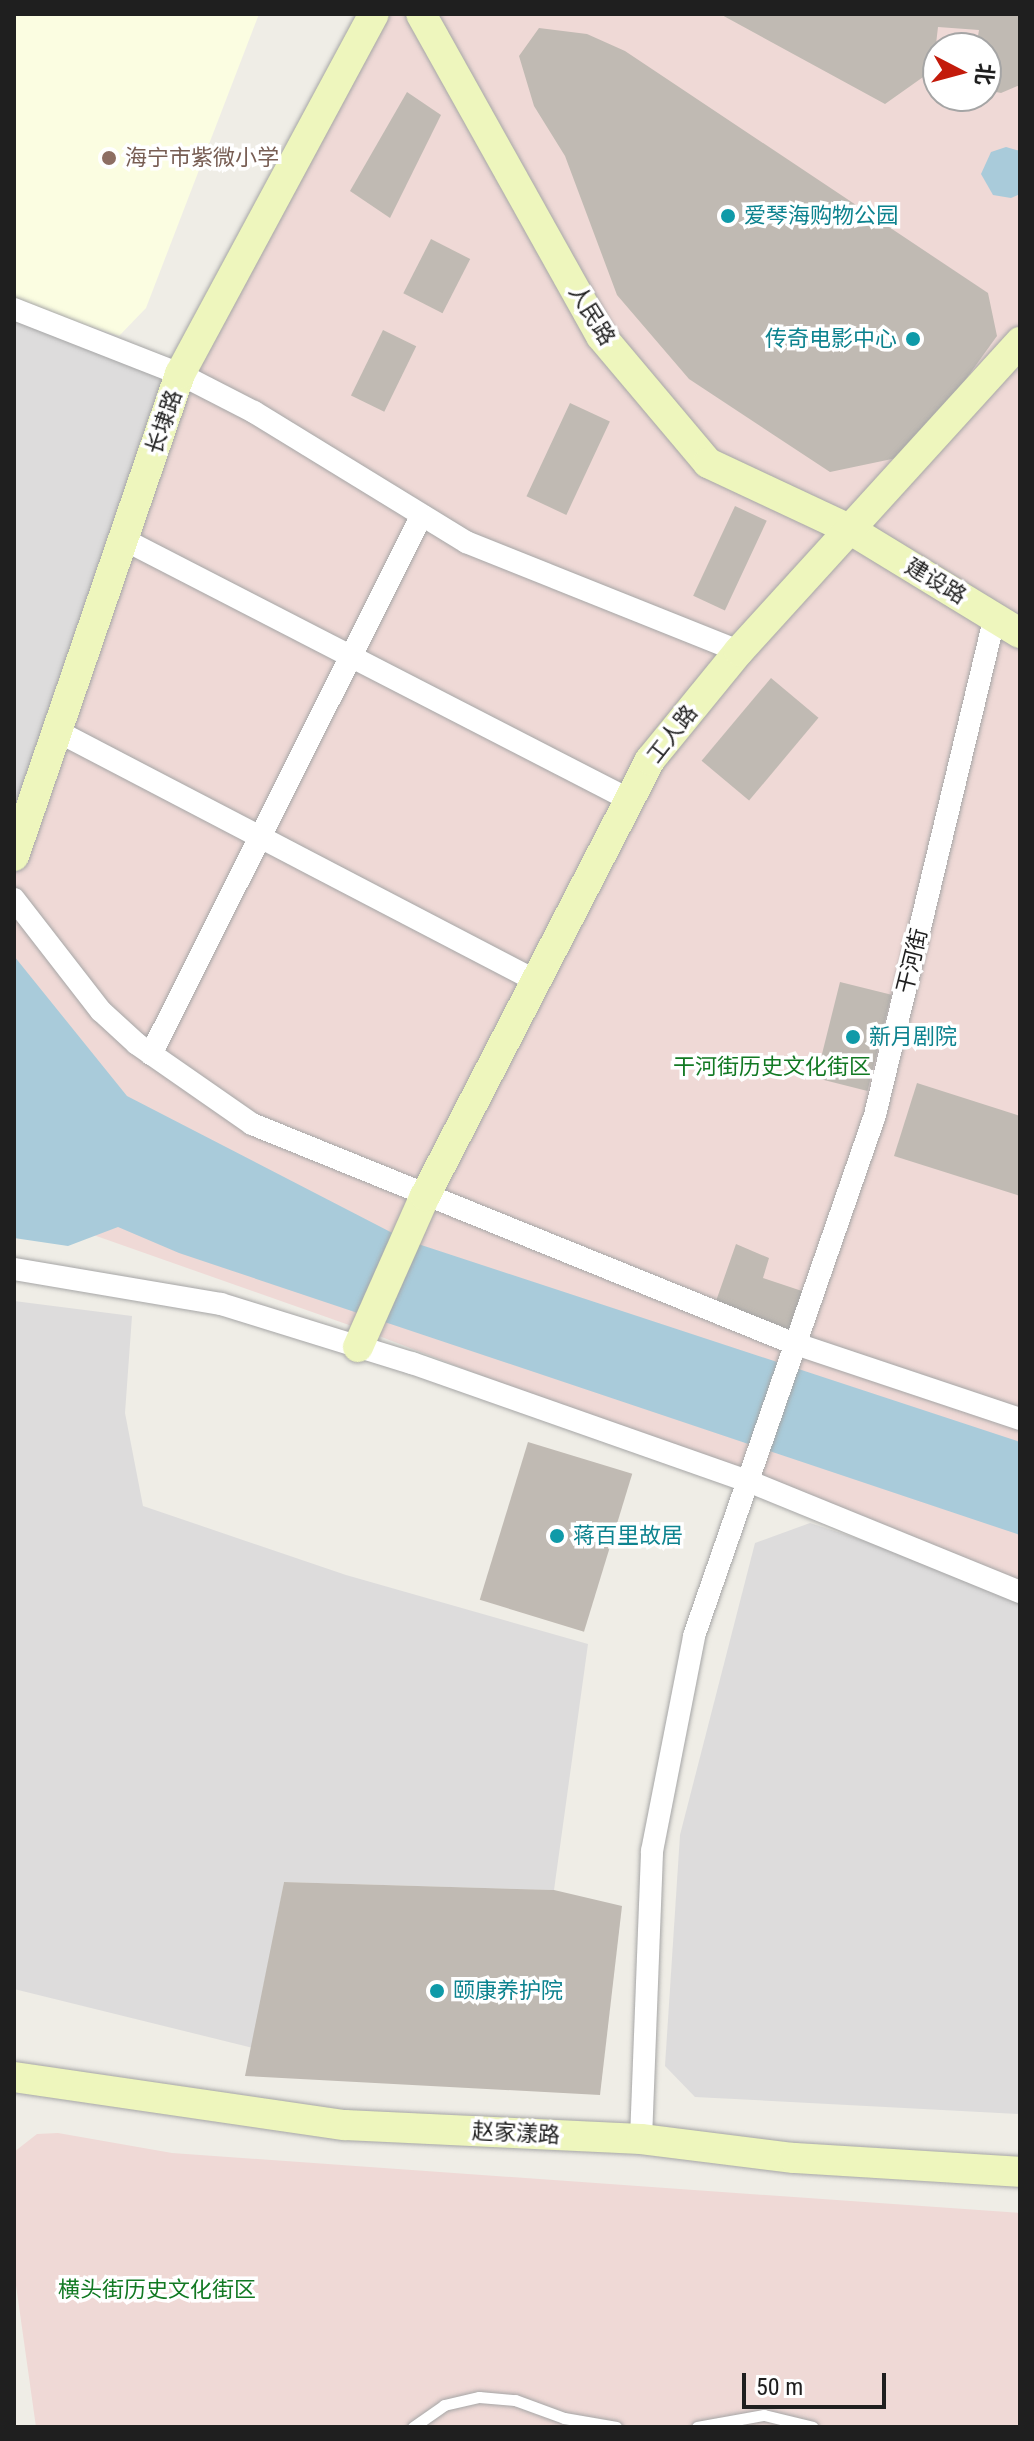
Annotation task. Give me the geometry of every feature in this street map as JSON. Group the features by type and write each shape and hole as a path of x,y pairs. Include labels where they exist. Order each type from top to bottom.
{"street":[{"name":"长埭路","path":"14,856 180,374 374,14"},
{"name":"人民路","path":"421,14 611,347 708,463 851,530"},
{"path":"14,309 180,374 254,412 466,542 739,651"},
{"name":"工人路","path":"362,1339 422,1202 650,760 739,651 1019,345"},
{"path":"151,1054 422,515"},
{"name":"建设路","path":"851,530 1020,633"},
{"path":"123,539 630,800"},
{"name":"干河街","path":"641,2139 652,1851 694,1636 875,1115 995,616"},
{"path":"57,731 536,981"},
{"path":"14,899 101,1011 151,1054 252,1124 422,1202 795,1345 1020,1419"},
{"path":"14,1269 221,1304 362,1339 750,1476 1020,1592"},
{"name":"赵家漾路","path":"14,2077 345,2125 641,2139 794,2158 1020,2172"}],"lane":[{"path":"413,2427 444,2405 479,2397 515,2400 564,2418 616,2427"},
{"path":"697,2427 764,2415 813,2427"}],"shaded area":[{"name":"海宁市紫微小学","path":"14,14 259,14 146,308 119,336 14,301"},
{"path":"365,14 1020,14 1020,1583 366,1331 14,1207 14,835 180,374"},
{"path":"14,309 180,374 14,839"},
{"path":"14,1301 132,1316 125,1413 143,1506 346,1575 588,1644 554,1890 284,1882 253,2048 14,1989"},
{"path":"810,1523 1020,1592 1020,2114 695,2097 665,2066 680,1835 755,1543"},
{"name":"横头街历史文化街区","path":"58,2133 172,2153 1020,2213 1020,2427 36,2427 14,2271 14,2152 37,2134"}],"water":[{"path":"1006,147 1020,151 1020,194 1011,198 993,195 981,174 991,152"},
{"path":"14,956 127,1096 406,1240 1020,1442 1020,1535 179,1253 118,1227 68,1246 14,1238"}],"building":[{"path":"720,14 1020,14 1020,85 1002,93 1002,32 938,27 937,32 922,32 922,78 885,104"},
{"name":"爱琴海购物公园","path":"539,28 587,34 625,51 988,293 997,336 911,455 830,472 689,379 617,295 565,156 534,106 519,56"},
{"path":"407,92 441,115 390,218 350,191"},
{"path":"431,239 470,259 443,313 403,293"},
{"path":"383,330 416,346 384,412 351,396"},
{"path":"570,403 610,422 566,515 526,496"},
{"path":"735,506 767,521 725,611 693,596"},
{"path":"771,678 818,718 749,801 702,761"},
{"name":"新月剧院","path":"840,982 891,995 867,1091 816,1078"},
{"path":"917,1083 1020,1116 1020,1196 894,1156"},
{"path":"736,1244 769,1258 763,1278 808,1293 794,1333 715,1304"},
{"name":"蒋百里故居","path":"528,1442 632,1474 584,1632 480,1600"},
{"name":"颐康养护院","path":"284,1882 554,1890 622,1906 600,2095 245,2076"}],"place":[{"name":"海宁市紫微小学","path":"109,158"},
{"name":"爱琴海购物公园","path":"728,216"},
{"name":"传奇电影中心","path":"913,339"},
{"name":"新月剧院","path":"853,1037"},
{"name":"蒋百里故居","path":"557,1536"},
{"name":"颐康养护院","path":"437,1991"}],"park label":[{"name":"干河街历史文化街区","path":"772,1067"}]}
